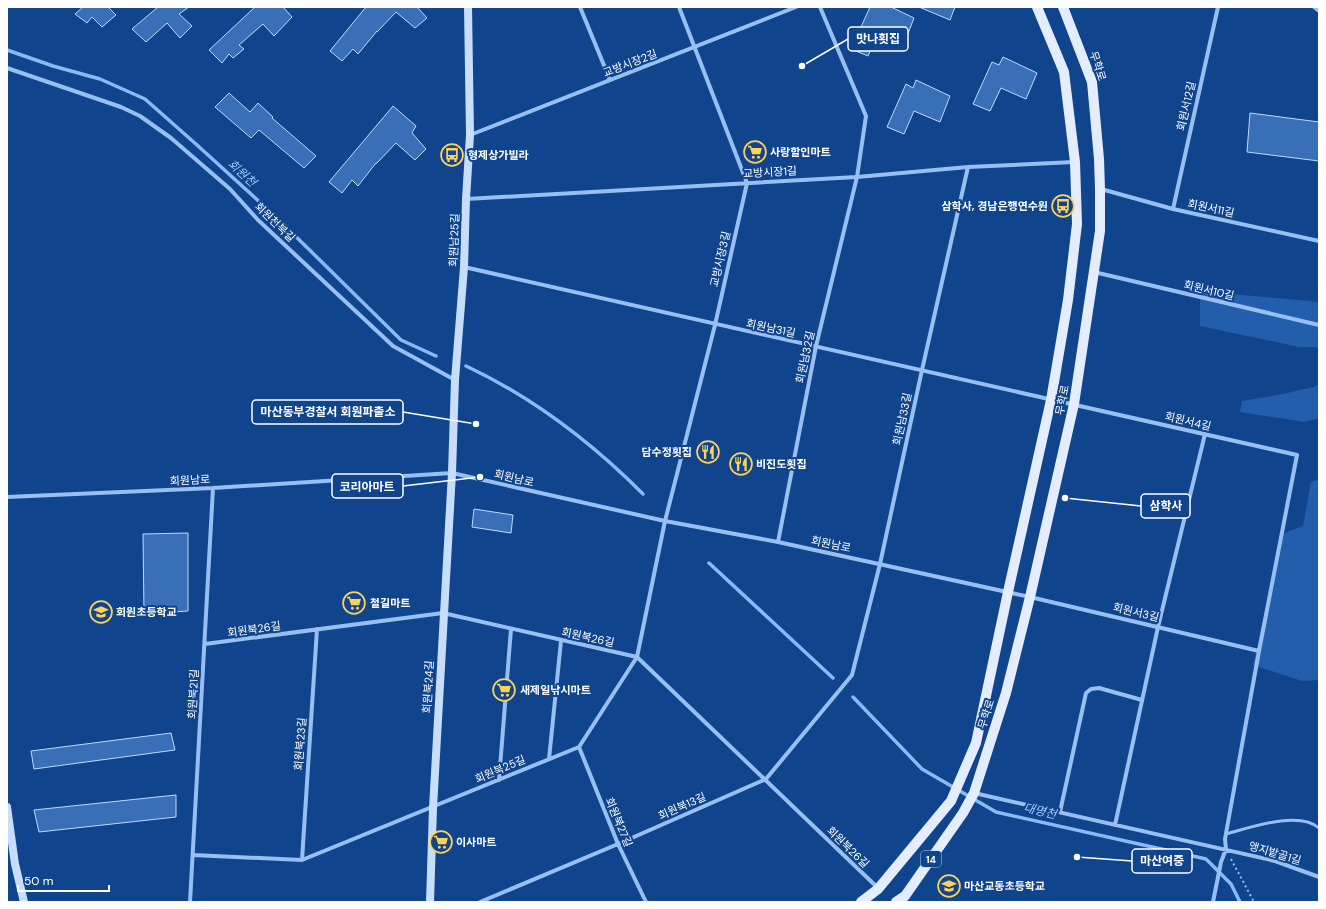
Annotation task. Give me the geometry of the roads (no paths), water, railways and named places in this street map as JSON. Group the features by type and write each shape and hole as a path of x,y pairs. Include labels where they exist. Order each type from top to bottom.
{"main road":[{"name":"회원남25길","path":"452,473 455,380 464,267 470,135 468,7"},
{"name":"무학로","path":"878,889 951,801 976,743 1051,400 1068,300 1077,224 1075,162 1064,72 1037,7"},
{"name":"무학로","path":"974,793 1006,693 1030,597 1074,404 1100,231 1099,159 1092,82 1063,7"},
{"name":"회원북24길","path":"430,902 433,808 452,473"},
{"name":"14","path":"896,902 905,896 964,813 974,793"},
{"path":"7,807 15,864 24,902"},
{"path":"861,902 878,889"}],"street":[{"path":"580,7 610,80"},
{"path":"679,7 747,183"},
{"name":"교방시장2길","path":"470,135 796,7"},
{"name":"회원남32길","path":"778,542 816,346 857,177 866,116 820,7"},
{"name":"회원서12길","path":"1173,209 1218,7"},
{"path":"1314,7 1319,11"},
{"name":"회원천북길","path":"7,68 121,107 140,116 171,138 230,189 258,220 393,346 455,380"},
{"name":"교방시장1길","path":"466,198 857,177 968,167 1075,162"},
{"name":"회원남33길","path":"852,675 880,564 968,167"},
{"name":"교방시장3길","path":"665,521 714,325 747,183"},
{"name":"회원서11길","path":"1100,189 1173,209 1319,241"},
{"name":"회원남31길","path":"464,267 714,325 816,346 1074,404"},
{"name":"회원서10길","path":"1094,272 1319,325"},
{"name":"회원서4길","path":"1074,404 1297,456 1259,650"},
{"path":"1115,824 1158,627 1205,434"},
{"name":"회원남로","path":"7,497 213,488 452,473 665,521 778,542 1008,592"},
{"name":"회원북21길","path":"190,902 213,488"},
{"path":"579,747 637,657 665,521"},
{"name":"회원서3길","path":"1008,592 1259,650"},
{"name":"회원북26길","path":"204,644 443,614 637,657 766,779 878,889"},
{"name":"회원북23길","path":"302,860 317,629"},
{"path":"499,780 511,629"},
{"path":"549,758 561,641"},
{"path":"1213,902 1221,862 1226,849 1225,839 1259,650"},
{"name":"회원북13길","path":"480,902 618,844 766,779 852,675"},
{"path":"1060,812 1086,693 1091,689 1099,688 1142,700"},
{"name":"회원북25길","path":"193,855 302,860 433,808 549,758 579,747"},
{"name":"회원북27길","path":"579,747 618,844 646,902"},
{"name":"앵지밭골1길","path":"974,793 1275,860 1319,877"}],"lane":[{"path":"1226,834 1270,823 1295,820 1314,824 1319,828"}],"waterway":[{"name":"회원천","path":"7,50 53,66 100,79 145,99 275,216 401,340 436,356"},
{"path":"466,366 514,392 560,422 603,457 643,494"},
{"path":"709,563 833,678"},
{"name":"대명천","path":"853,697 922,769 996,812 1206,859 1231,884 1240,902"}],"place":[{"name":"맛나횟집","path":"802,66"},
{"name":"사랑할인마트","path":"755,152"},
{"name":"형제상가빌라","path":"452,155"},
{"name":"삼학사, 경남은행연수원","path":"1063,206"},
{"name":"마산동부경찰서 회원파출소","path":"476,424"},
{"name":"담수정횟집","path":"708,452"},
{"name":"비진도횟집","path":"741,464"},
{"name":"코리아마트","path":"480,477"},
{"name":"삼학사","path":"1065,498"},
{"name":"철길마트","path":"354,603"},
{"name":"회원초등학교","path":"101,612"},
{"name":"새제일낚시마트","path":"504,690"},
{"name":"이사마트","path":"441,842"},
{"name":"마산여중","path":"1077,857"},
{"name":"마산교동초등학교","path":"949,886"}]}
